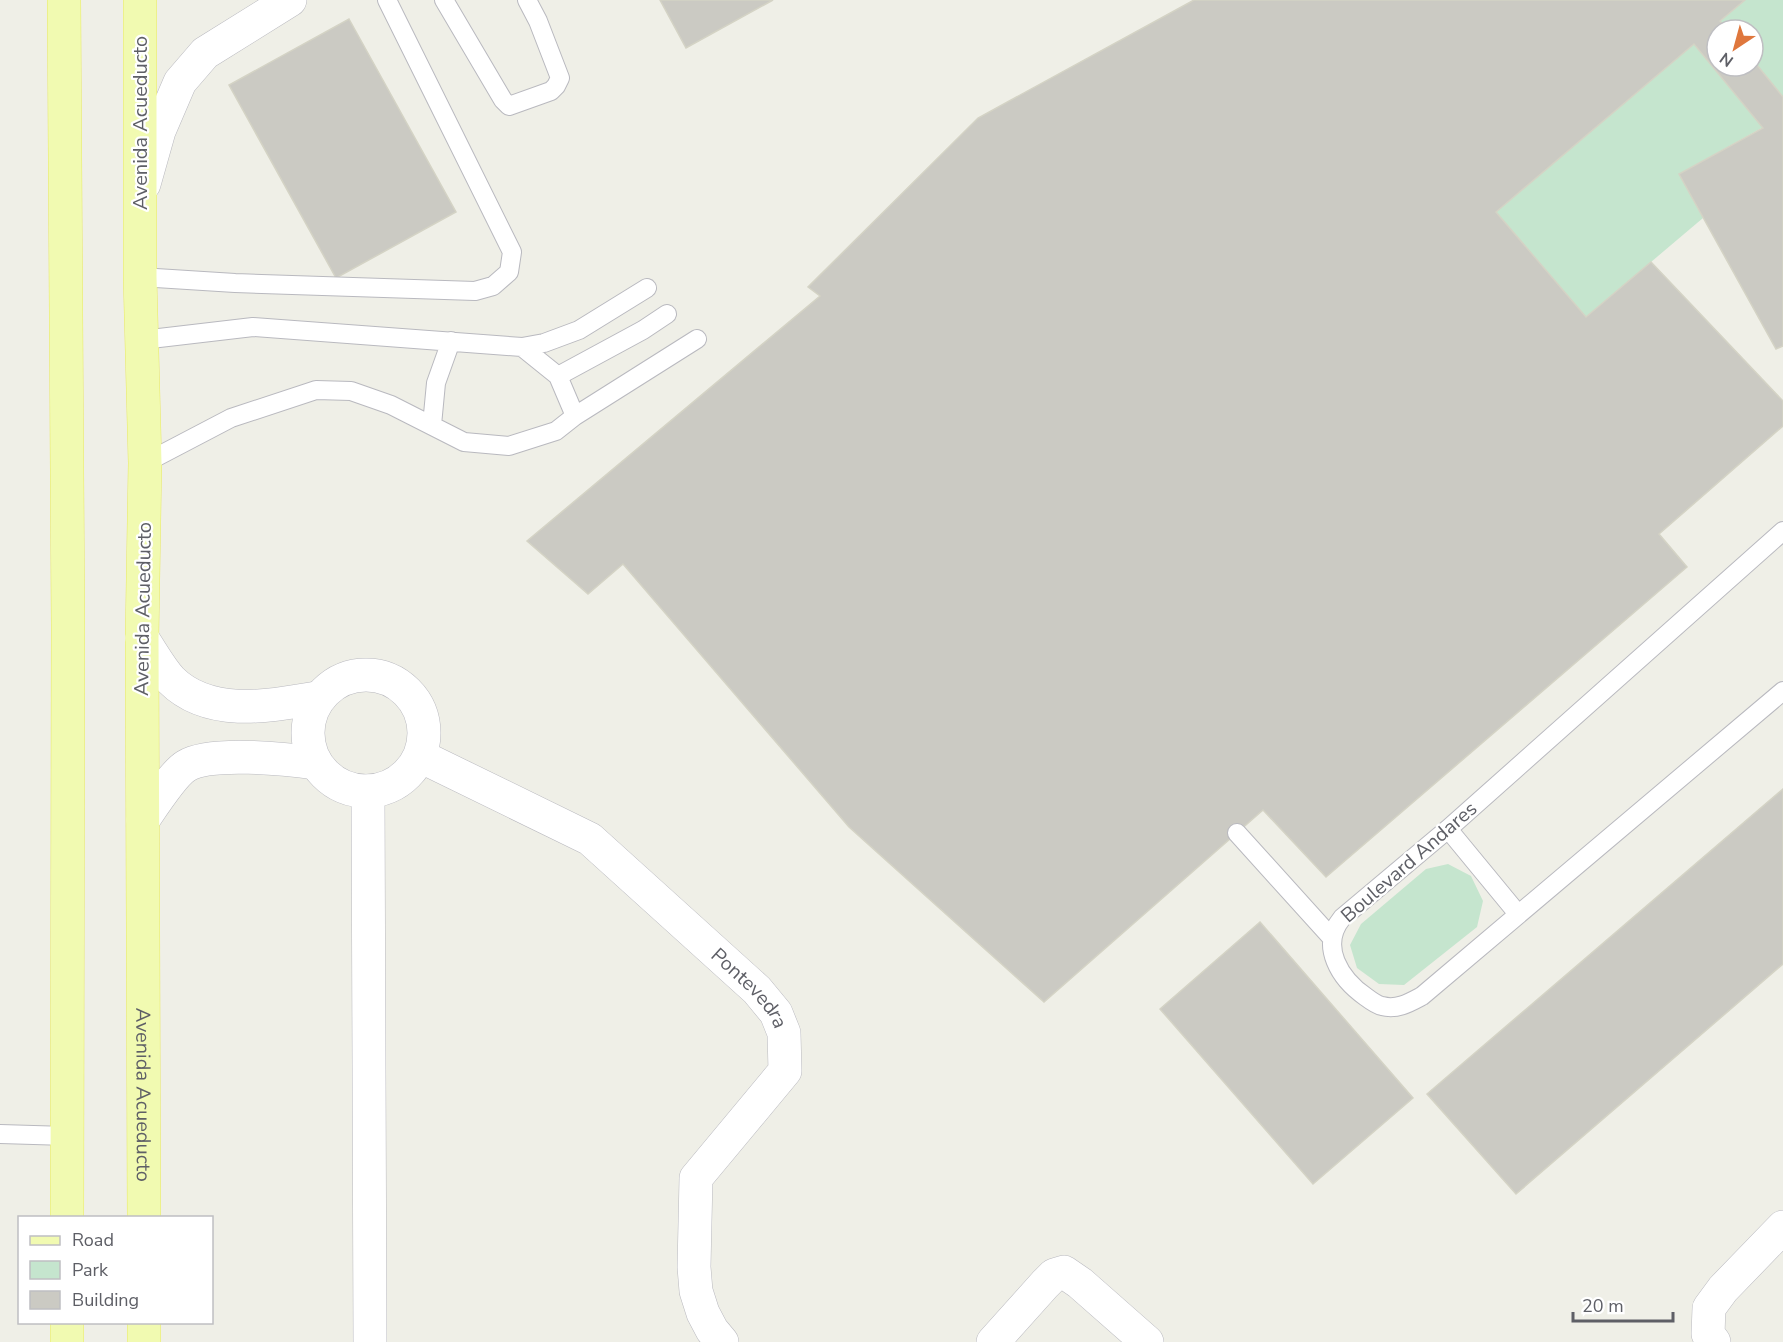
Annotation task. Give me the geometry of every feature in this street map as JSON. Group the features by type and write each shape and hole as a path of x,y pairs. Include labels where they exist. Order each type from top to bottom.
{"main road":[{"path":"64,0 68,626 67,1216"},
{"name":"Avenida Acueducto","path":"140,0 140,277 145,463 142,638 144,1216"},
{"path":"67,1324 67,1342"},
{"path":"144,1324 144,1342"}],"street":[{"path":"141,194 159,131 180,82 205,53 290,0"},
{"path":"142,638 171,679 189,693 206,700 234,706 267,706 317,698"},
{"path":"375,674 395,681 411,695 422,714 425,735 420,756 411,771 399,782 385,789 369,791 347,788 329,778 315,763 307,741 308,719 317,698 333,683 353,675 375,674"},
{"name":"Pontevedra","path":"420,756 590,839 757,990 776,1013 784,1033 785,1071 696,1178 694,1267 696,1292 703,1313 722,1342"},
{"path":"143,820 170,783 186,766 211,758 282,758 315,763"},
{"path":"369,791 370,1342"},
{"path":"1714,1342 1708,1334 1709,1308 1723,1289 1783,1227"},
{"path":"993,1342 1054,1275 1064,1272 1080,1283 1147,1342"}],"lane":[{"path":"140,277 236,283 475,291 493,286 509,272 512,252 387,0"},
{"path":"444,0 508,106 551,91 560,78 538,21 527,0"},
{"path":"142,340 253,327 522,347 544,343 579,330 647,288"},
{"path":"558,376 644,330 667,314"},
{"path":"145,463 231,418 316,390 351,391 392,405 464,442 509,446 556,431 575,416 697,339"},
{"path":"432,425 436,383 451,341"},
{"path":"522,347 558,376 575,416"},
{"name":"Boulevard Andares","path":"1783,531 1448,829 1342,918 1336,924 1331,937 1340,971 1348,982 1381,1006 1405,1006 1422,996 1783,691"},
{"path":"1448,829 1518,914"},
{"path":"1237,833 1331,937"},
{"path":"0,1134 67,1136"}],"green space":[{"path":"1745,0 1783,0 1783,116 1679,174 1703,218 1586,317 1496,212 1705,34 1705,78 1765,78 1765,18 1724,18"},
{"path":"1448,864 1471,876 1483,901 1477,927 1404,985 1379,984 1357,968 1350,945 1361,924 1426,869"}],"building":[{"path":"660,0 773,0 686,48"},
{"path":"1194,0 1745,0 1724,18 1705,18 1705,57 1694,44 1496,212 1586,317 1651,262 1783,401 1783,426 1659,534 1687,567 1326,877 1263,810 1044,1002 849,827 623,564 588,594 527,541 820,296 808,287 978,118"},
{"path":"349,19 456,212 336,278 229,85"},
{"path":"1765,75 1783,97 1783,346 1776,349 1679,174 1763,128 1722,78 1765,78"},
{"path":"1783,789 1783,964 1516,1194 1427,1094"},
{"path":"1260,922 1413,1098 1313,1184 1160,1009"}]}
